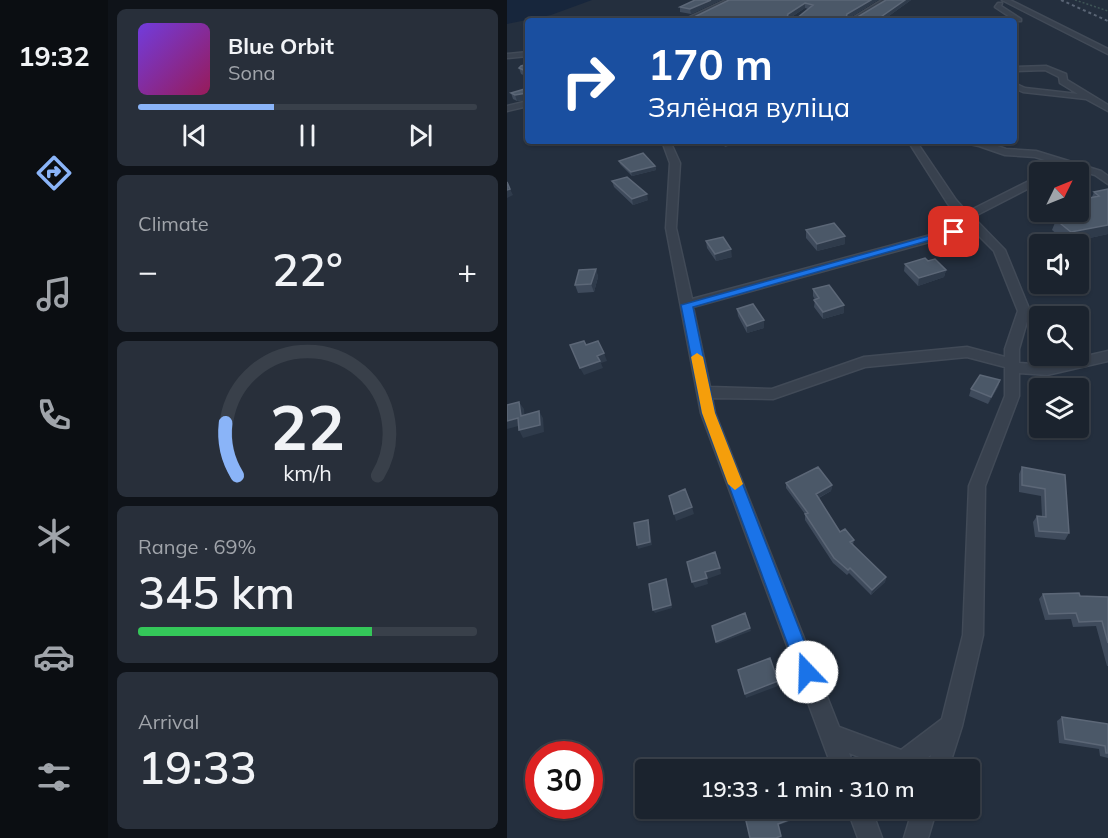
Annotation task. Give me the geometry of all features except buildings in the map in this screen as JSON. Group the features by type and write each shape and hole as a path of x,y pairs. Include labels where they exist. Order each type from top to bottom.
{"street":[{"path":"691,18 731,0"},
{"path":"856,18 886,0"},
{"path":"1016,18 998,7 1005,0 1108,52"},
{"path":"507,56 525,54"},
{"path":"1017,69 1045,68 1063,76 1063,81 1108,109"},
{"path":"1018,90 1089,98"},
{"path":"507,109 525,104"},
{"path":"667,144 675,163 671,228 708,413 840,759"},
{"path":"914,144 952,202 999,250 1024,311 1012,349 1012,396 977,486 973,635 940,759"},
{"path":"983,144 1005,152 1036,154 1064,162"},
{"path":"1089,170 1098,173 1108,181"},
{"path":"686,305 971,221 1029,186"},
{"path":"704,392 773,394 864,362 944,354 967,352 1012,366 1047,370 1108,356"},
{"path":"832,736 903,762 951,726"},
{"path":"863,819 870,838"},
{"path":"915,838 921,819"}],"path":[{"path":"1075,0 1108,11"}],"water":[{"path":"507,0 592,0 551,15 525,18 525,20 507,24"}],"railway":[{"path":"1061,0 1108,21"}],"slow traffic":[{"path":"697,357 708,413 735,484"}],"route":[{"path":"807,672 708,413 686,305 954,232"}]}
